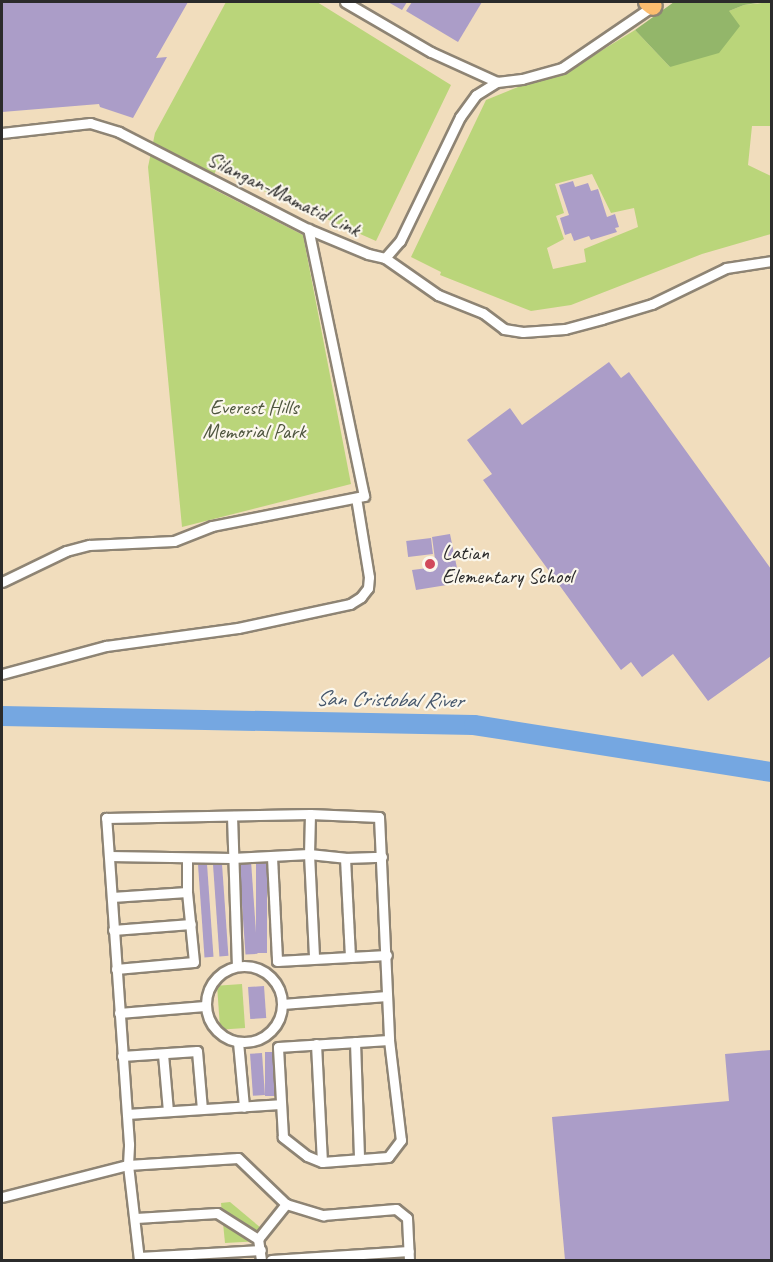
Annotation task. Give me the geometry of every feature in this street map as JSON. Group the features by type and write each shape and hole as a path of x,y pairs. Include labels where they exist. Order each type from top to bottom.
{"street":[{"path":"345,2 431,52 497,82"},
{"path":"385,258 400,241 460,117 476,95 497,82 522,79 562,68 651,4"},
{"name":"Silangan-Mamatid Link","path":"2,133 90,123 119,132 308,229 368,254 385,258 438,295 483,313 504,329 523,332 565,329 660,301 726,268 771,261"},
{"path":"2,582 66,551 89,545 174,541 212,526 364,496 308,229"},
{"path":"2,674 106,646 238,628 350,604 361,597 368,588 369,577 356,498"},
{"path":"310,814 309,854 314,958"},
{"path":"261,1250 139,1259 128,1165 127,1114 106,818 310,814 379,817 389,1040 400,1140 388,1157 322,1162 307,1156 283,1137 278,1047 389,1040"},
{"path":"232,816 237,966"},
{"path":"109,856 232,858 309,854 345,858 382,857"},
{"path":"272,857 277,961 387,956"},
{"path":"116,969 194,962 187,892 187,858"},
{"path":"345,858 350,957"},
{"path":"112,897 187,892"},
{"path":"113,930 191,924"},
{"path":"237,966 253,966 268,974 279,987 282,1004 280,1016 266,1035 238,1042 216,1031 208,1019 205,1006 214,979 237,966"},
{"path":"282,1004 387,996"},
{"path":"119,1012 205,1006"},
{"path":"238,1042 244,1107"},
{"path":"355,1042 359,1159"},
{"path":"316,1044 322,1162"},
{"path":"122,1056 198,1051 202,1109"},
{"path":"163,1054 168,1111"},
{"path":"127,1114 280,1104"},
{"path":"2,1197 128,1165 238,1158 286,1204 323,1215 396,1209 407,1218 409,1256 272,1260"},
{"path":"258,1239 286,1204"},
{"path":"136,1218 217,1212 258,1239 261,1260"}],"green space":[{"name":"Everest Hills Memorial Park","path":"226,2 317,2 451,85 376,241 216,170 209,187 303,235 351,484 182,527 148,167 155,133"},
{"path":"674,2 764,2 744,5 729,11 740,26 719,53 670,67 635,30"},
{"path":"771,2 771,126 752,126 748,165 771,176 771,234 702,254 571,305 531,311 440,275 441,272 411,257 486,100 523,85 560,76 635,30 670,67 729,11 744,5","holes":["592,174 611,213 634,208 638,227 584,249 586,262 553,269 547,248 564,239 556,216 564,213 555,184"]},
{"path":"242,984 245,1028 220,1030 217,986"},
{"path":"230,1202 261,1228 263,1241 225,1243 221,1203"}],"building":[{"path":"2,2 188,2 156,58 167,57 133,118 100,107 99,104 2,112"},
{"path":"388,2 407,2 402,10"},
{"path":"412,2 482,2 458,42 406,11"},
{"path":"573,181 575,187 588,183 591,191 598,189 607,217 615,214 619,227 615,228 617,232 591,240 589,236 574,241 571,233 565,235 560,218 569,215 559,185"},
{"path":"609,362 621,378 629,372 771,569 771,656 708,701 673,654 642,677 631,662 621,670 483,480 492,474 467,440 510,408 522,425"},
{"path":"450,534 458,573 450,575 453,584 416,590 412,570 436,567 432,537"},
{"path":"431,538 433,554 408,557 406,541"},
{"path":"251,861 257,954 246,955 239,862"},
{"path":"256,862 267,862 267,953 256,953"},
{"path":"207,864 213,957 205,957 198,865"},
{"path":"222,864 228,956 219,956 213,865"},
{"path":"264,986 266,1018 250,1019 248,987"},
{"path":"771,1050 771,1260 565,1260 552,1117 729,1101 725,1054"},
{"path":"265,1052 276,1052 276,1096 265,1096"},
{"path":"262,1053 265,1095 253,1096 250,1054"}],"waterway":[{"name":"San Cristobal River","path":"2,716 474,725 772,772"}],"place":[{"name":"Latian Elementary School","path":"430,564"}]}
